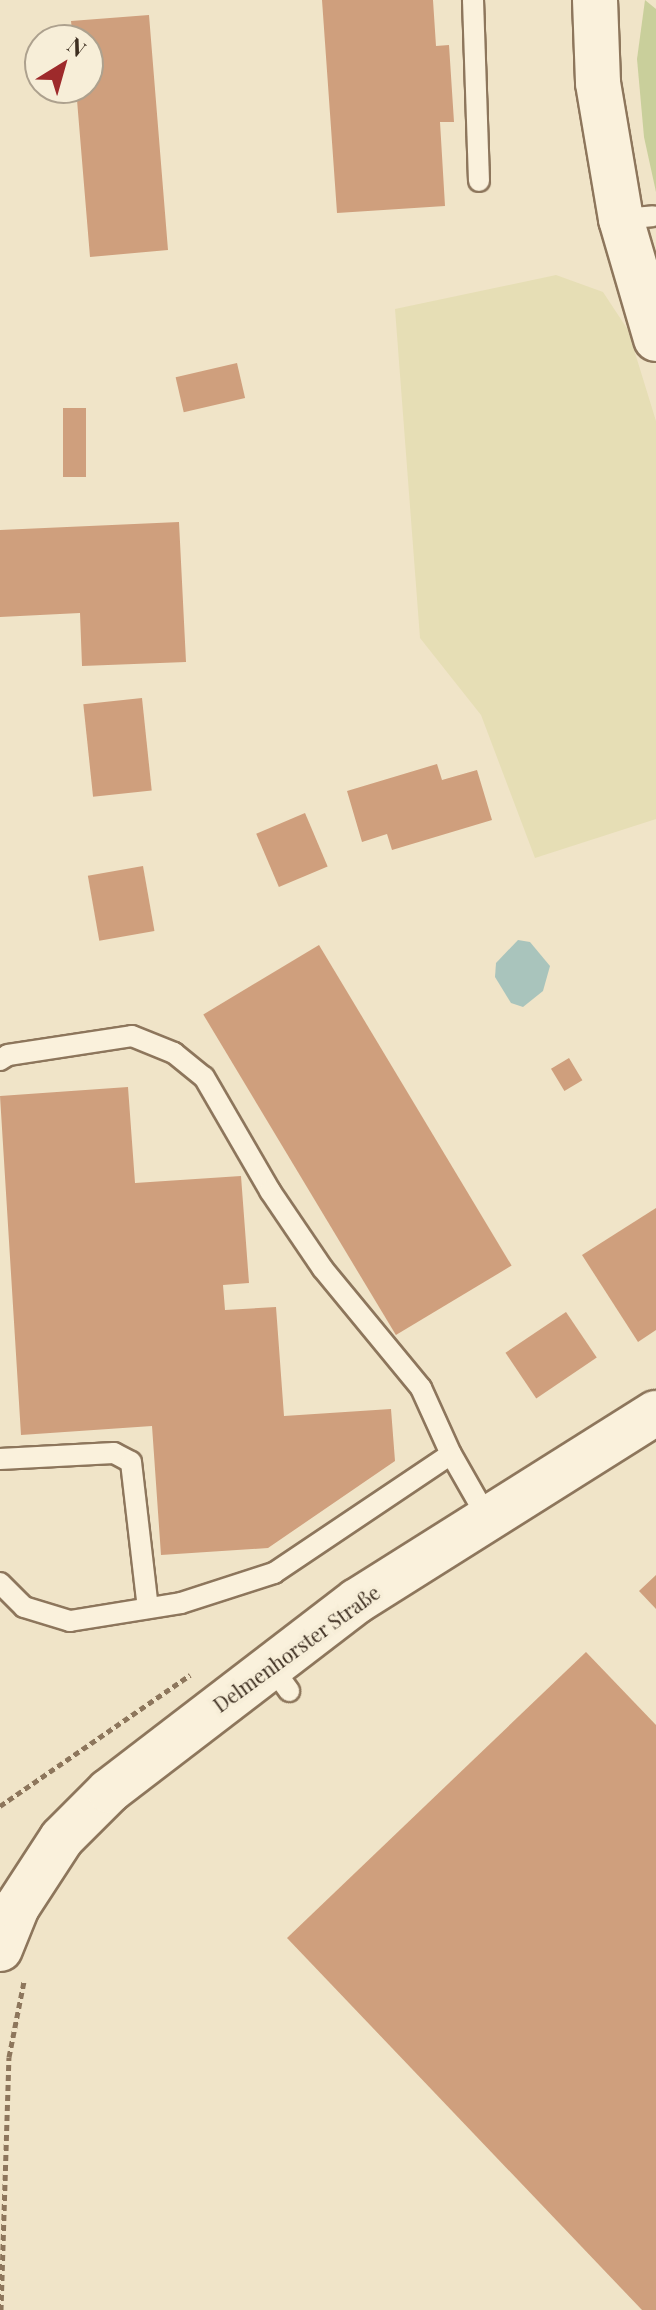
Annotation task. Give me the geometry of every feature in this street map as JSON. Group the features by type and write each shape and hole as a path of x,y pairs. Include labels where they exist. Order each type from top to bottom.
{"street":[{"path":"595,0 598,83 637,218 656,339"},
{"name":"Delmenhorster Straße","path":"13,1961 17,1907 62,1838 109,1791 280,1679 357,1601 656,1413"}],"lane":[{"path":"473,0 479,181"},
{"path":"0,1060 8,1055 132,1036 174,1053 204,1077 314,1256 421,1388 451,1454 487,1517"},
{"path":"0,1459 114,1453 131,1462 148,1608"},
{"path":"0,1583 24,1607 70,1621 148,1608 274,1573 451,1454"}],"path":[{"path":"0,1806 164,1692"},
{"path":"1,2310 13,1961"}],"shaded area":[{"path":"556,275 603,292 628,330 656,421 656,819 535,858 481,715 420,638 395,309"}],"green space":[{"path":"645,0 656,9 656,192 644,137 637,59"}],"water":[{"path":"518,940 530,942 550,966 543,991 523,1007 511,1003 495,977 496,963"}],"building":[{"path":"322,0 433,0 436,46 449,45 454,122 440,122 445,206 337,213"},
{"path":"149,15 168,250 90,257 77,104 104,104 104,24 71,24 71,21"},
{"path":"237,363 245,398 184,412 176,377"},
{"path":"63,408 86,408 86,477 63,477"},
{"path":"179,522 186,662 82,666 80,613 0,617 0,530"},
{"path":"142,698 152,790 93,797 83,704"},
{"path":"437,764 442,780 477,770 492,820 392,850 387,834 362,842 347,791"},
{"path":"305,813 328,866 279,887 256,834"},
{"path":"143,866 154,931 99,941 88,876"},
{"path":"319,945 512,1266 396,1335 203,1015"},
{"path":"569,1058 582,1080 564,1091 551,1069"},
{"path":"128,1087 135,1183 241,1176 249,1283 223,1285 225,1310 276,1307 284,1416 391,1409 395,1461 268,1548 161,1555 152,1426 21,1435 0,1096"},
{"path":"656,1208 656,1330 638,1342 582,1255"},
{"path":"566,1312 597,1358 536,1398 505,1353"},
{"path":"656,1575 656,1609 639,1591"},
{"path":"586,1652 656,1725 656,2310 642,2310 287,1938"}]}
